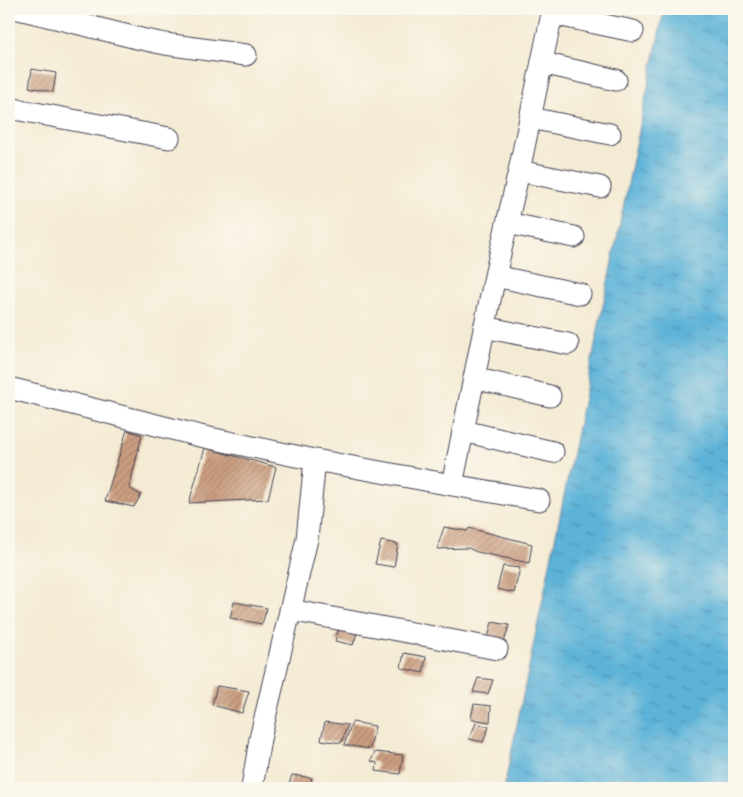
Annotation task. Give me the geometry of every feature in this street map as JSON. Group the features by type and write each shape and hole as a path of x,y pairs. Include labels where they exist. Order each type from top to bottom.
{"street":[{"path":"19,9 157,43 246,56"},
{"path":"452,485 552,12 633,31"},
{"path":"542,63 616,80"},
{"path":"9,108 169,138"},
{"path":"530,118 610,134"},
{"path":"519,171 600,187"},
{"path":"507,223 574,237"},
{"path":"495,276 580,294"},
{"path":"484,328 568,344"},
{"path":"474,378 550,396"},
{"path":"9,388 200,436 314,460 539,500"},
{"path":"463,432 553,452"},
{"path":"252,788 260,739 306,539 314,460"},
{"path":"290,610 497,649"}],"water":[{"path":"664,9 734,9 734,788 504,788"}],"building":[{"path":"9,24 14,25 11,39 14,39 13,43 9,42"},
{"path":"32,69 56,73 53,92 29,87"},
{"path":"127,430 142,435 129,488 141,495 134,507 105,501"},
{"path":"205,448 276,467 268,499 189,503"},
{"path":"444,527 467,531 469,528 532,544 529,563 477,552 468,548 437,549"},
{"path":"381,541 398,544 394,567 375,564"},
{"path":"503,566 520,568 514,593 497,589"},
{"path":"234,602 267,608 262,624 230,618"},
{"path":"492,622 509,625 503,646 487,642"},
{"path":"340,625 359,627 353,645 335,641"},
{"path":"404,653 426,657 423,673 401,668"},
{"path":"478,678 493,680 488,694 473,692"},
{"path":"217,686 249,691 242,713 212,705"},
{"path":"474,704 491,706 490,722 471,719"},
{"path":"325,722 348,725 341,743 321,740"},
{"path":"352,722 375,726 370,749 344,745"},
{"path":"476,723 489,727 483,742 469,739"},
{"path":"375,752 403,755 400,774 376,771 377,763 371,761"},
{"path":"292,775 312,778 310,788 288,788"},
{"path":"340,785 355,787 355,788 339,788"},
{"path":"430,785 445,787 445,788 429,788"}]}
